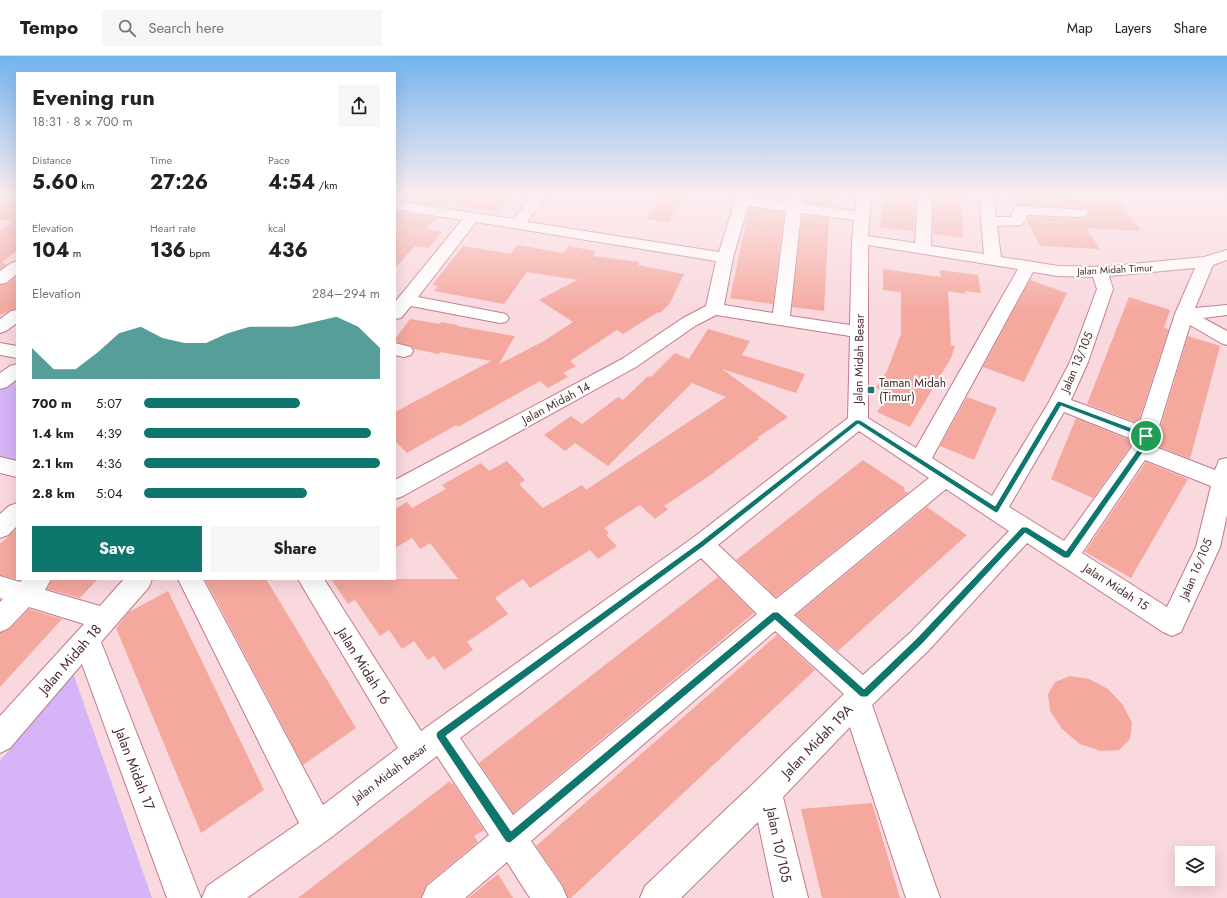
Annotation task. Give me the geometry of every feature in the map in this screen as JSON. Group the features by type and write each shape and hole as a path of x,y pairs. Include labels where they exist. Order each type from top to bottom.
{"street":[{"path":"396,313 458,234"},
{"path":"581,234 725,258"},
{"path":"732,234 725,258 714,309 859,332"},
{"path":"781,320 791,234"},
{"name":"Jalan Midah Besar","path":"219,898 318,828 429,744 702,544 858,421 860,234"},
{"path":"923,249 924,234"},
{"path":"990,234 993,260"},
{"name":"Jalan Midah Timur","path":"860,239 1058,271 1100,272 1206,262 1227,254"},
{"path":"1067,556 1143,443 1184,314 1206,262"},
{"path":"0,279 16,267"},
{"path":"920,462 1027,267"},
{"name":"Jalan 13/105","path":"996,510 1059,403 1079,362 1105,289 1100,272"},
{"path":"407,300 500,318"},
{"name":"Jalan Midah 14","path":"396,489 629,363 689,322 714,309"},
{"path":"1184,314 1227,310"},
{"path":"1184,314 1227,339"},
{"path":"0,327 16,316"},
{"path":"0,349 16,352"},
{"path":"0,382 16,371"},
{"path":"1059,403 1143,443 1225,474"},
{"name":"Jalan Midah 15","path":"858,421 1172,624"},
{"path":"0,465 16,469"},
{"name":"Jalan 16/105","path":"1172,624 1208,547 1225,474"},
{"path":"440,898 776,615 945,477"},
{"path":"0,528 16,513"},
{"name":"Jalan Midah 19A","path":"665,894 860,697 920,641 1025,529"},
{"path":"702,544 860,697 923,898"},
{"name":"Jalan Midah 18","path":"0,738 139,580"},
{"path":"191,580 318,828"},
{"name":"Jalan Midah 16","path":"311,580 429,744 510,838 550,898"},
{"path":"0,620 31,587"},
{"path":"0,588 31,587 96,629"},
{"name":"Jalan Midah 17","path":"96,629 184,898"},
{"name":"Jalan 10/105","path":"767,792 791,898"}],"shaded area":[{"path":"16,375 16,462 0,458 0,388"},
{"path":"73,673 152,898 0,898 0,761"}],"building":[{"path":"0,234 16,234 16,252 1,263 8,264 0,269"},
{"path":"396,234 440,234 429,248 415,246 396,267"},
{"path":"743,234 781,234 773,304 730,298"},
{"path":"800,234 828,234 824,311 792,307"},
{"path":"935,234 963,234 963,238"},
{"path":"1034,234 1090,234 1100,249 1040,246"},
{"path":"517,245 564,253 568,246 595,251 593,256 639,262 638,265 684,274 670,303 660,313 658,312 623,334 617,330 570,361 576,366 563,373 568,377 548,388 540,381 458,427 456,425 407,453 396,442 396,411 491,361 440,352 439,354 414,349 411,346 396,342 396,338 410,319 440,324 441,322 515,336 499,364 544,341 573,322 539,300 577,280 527,272 504,304 434,291 438,286 432,285 463,246 511,254"},
{"path":"883,269 941,277 940,270 978,275 981,293 965,291 965,294 948,291 951,345 955,346 951,358 910,427 877,412 890,393 876,388 887,371 901,334 901,292 883,290"},
{"path":"16,277 16,309 0,315 0,285 7,284"},
{"path":"1030,280 1067,293 1024,382 983,367"},
{"path":"1129,297 1170,310 1164,328 1169,329 1138,423 1087,404"},
{"path":"708,329 750,341 742,355 805,374 796,393 722,369 788,417 757,438 759,439 715,472 664,506 668,509 655,519 640,505 604,528 609,533 606,535 617,546 598,559 590,550 530,588 523,579 495,598 508,614 467,642 473,650 444,670 434,656 428,660 414,641 402,649 389,630 380,636 355,600 348,604 332,580 458,579 430,543 420,549 412,538 396,547 396,508 407,502 412,508 446,489 442,485 481,463 489,471 507,461 525,480 519,484 543,508 582,485 586,490 726,397 692,383 608,466 575,443 565,451 544,435 571,416 582,424 618,397 623,400 648,376 651,377 675,353 689,359"},
{"path":"1188,336 1220,346 1190,459 1155,445"},
{"path":"967,397 997,408 974,460 940,446"},
{"path":"1076,418 1132,441 1130,447 1093,498 1051,479"},
{"path":"863,460 905,488 903,490 908,493 776,597 736,560"},
{"path":"1146,462 1188,479 1131,578 1085,552"},
{"path":"927,507 967,535 838,651 796,615"},
{"path":"16,529 16,579 0,575 0,544"},
{"path":"718,577 754,613 513,813 479,763"},
{"path":"52,580 97,580 80,598 47,589"},
{"path":"206,580 267,580 356,728 303,765"},
{"path":"168,591 264,790 201,833 116,628 129,612"},
{"path":"29,609 62,619 0,687 0,633 10,629"},
{"path":"777,635 815,670 571,898 568,898 563,885 536,846"},
{"path":"1070,676 1089,679 1108,689 1123,705 1132,723 1130,739 1119,750 1101,751 1080,744 1062,729 1050,711 1048,694 1055,682"},
{"path":"450,781 451,784 453,783 484,830 474,836 478,842 426,885 421,898 298,898"},
{"path":"872,803 900,898 822,898 801,809"},
{"path":"498,874 513,898 468,898"}],"place":[{"name":"Taman Midah (Timur)","path":"871,390"}],"route":[{"path":"1059,403 1146,436 1141,450 1067,556 1025,529 920,641 864,694 776,615 510,838 440,735 702,544 858,421 996,510 1059,403"}]}
